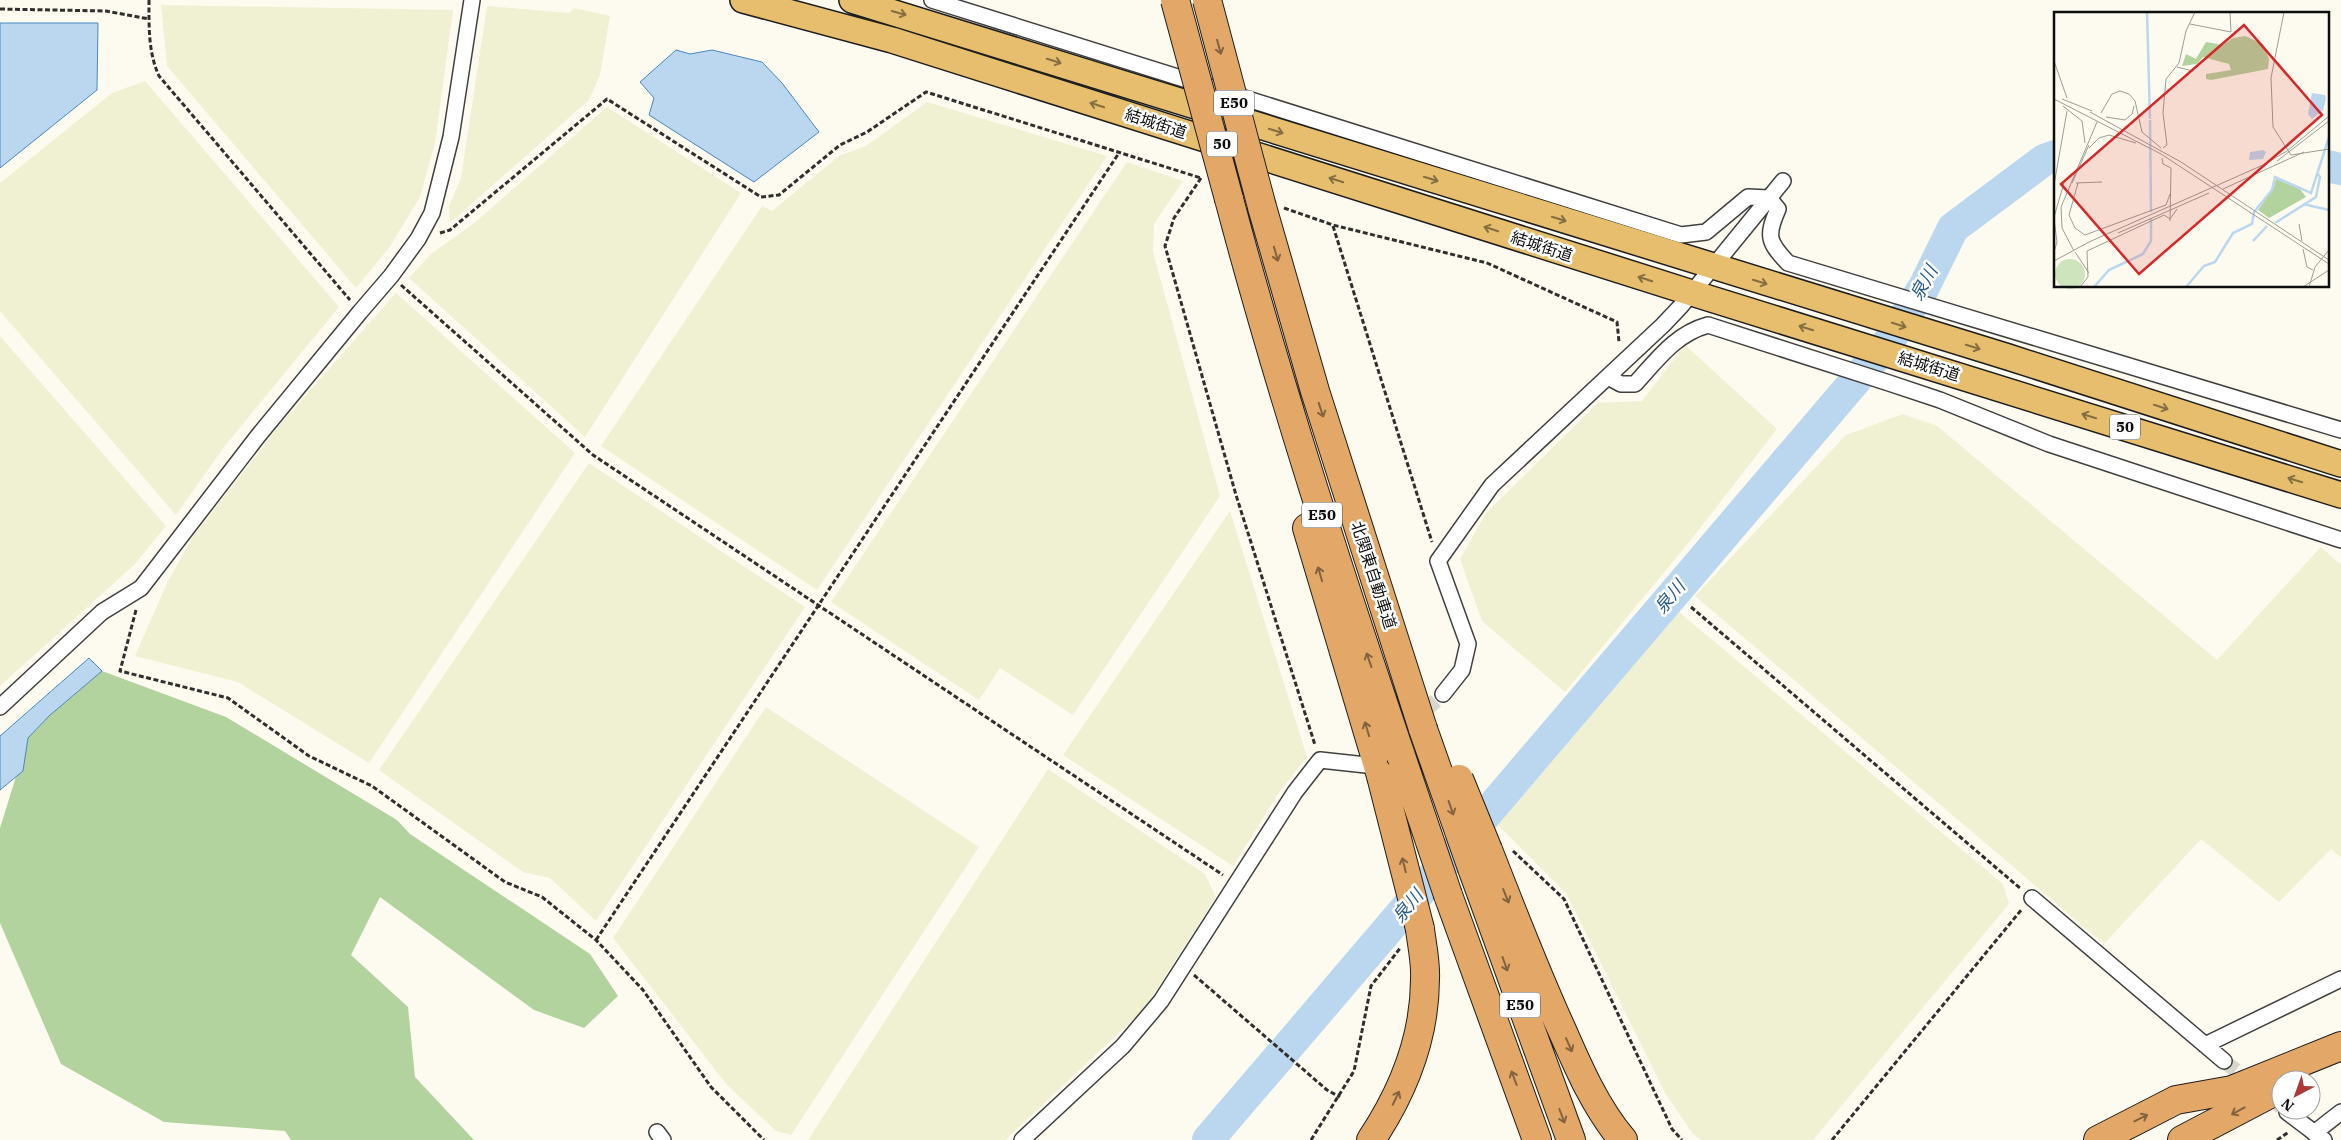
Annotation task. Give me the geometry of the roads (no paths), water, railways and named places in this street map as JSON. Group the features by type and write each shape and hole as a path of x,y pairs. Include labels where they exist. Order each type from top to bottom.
{"highway":[{"name":"結城街道","path":"743,0 892,40 1692,293 2341,495"},
{"name":"結城街道","path":"852,0 2008,357 2341,464"},
{"name":"北関東自動車道","path":"1175,0 1248,273 1330,544 1448,895 1537,1140"},
{"name":"北関東自動車道","path":"1207,0 1262,207 1315,391 1354,510 1434,713 1571,1140"},
{"path":"1248,273 1312,547 1420,929 1426,978 1423,1008 1412,1059 1394,1104 1371,1140"},
{"path":"1480,859 1578,1066 1599,1106 1623,1140"},
{"path":"2098,1140 2176,1100 2232,1090 2341,1046"},
{"path":"2321,1072 2341,1064"},
{"path":"2182,1140 2271,1105"}],"street":[{"path":"0,707 102,612 141,588 258,436 392,276 418,240 432,212 451,137 472,0"},
{"path":"932,0 1681,235 1706,232 1748,197 1769,198 1778,209 1770,229 1772,246 1788,263 2341,430"},
{"path":"1434,713 1462,670 1468,644 1438,561 1492,485 1663,326 1783,181"},
{"path":"1608,377 1621,384 1635,384 1676,340 1691,330 1708,326 1940,400 2049,444 2341,540"},
{"path":"2008,357 2015,331"},
{"path":"2132,397 2139,368"},
{"path":"1022,1140 1123,1046 1162,1000 1294,792 1320,760 1374,770"},
{"path":"2032,898 2224,1061"},
{"path":"2205,1045 2341,979"},
{"path":"2303,1120 2319,1136 2341,1112"}],"water":[{"path":"0,23 98,23 97,90 0,168"},
{"path":"676,50 690,54 712,50 762,62 782,83 819,132 754,182 649,115 654,98 640,82"},
{"path":"89,658 102,671 49,716 28,738 23,771 0,790 0,736"}],"waterway":[{"name":"泉川","path":"1286,1049 1889,341 1924,287 1953,228 2044,160 2054,156"},
{"name":"泉川","path":"2328,166 2341,169"},
{"name":"泉川","path":"1208,1140 1279,1057"}],"tunnel":[{"path":"1391,742 1443,694"},
{"path":"2224,1061 2271,1099"}]}
